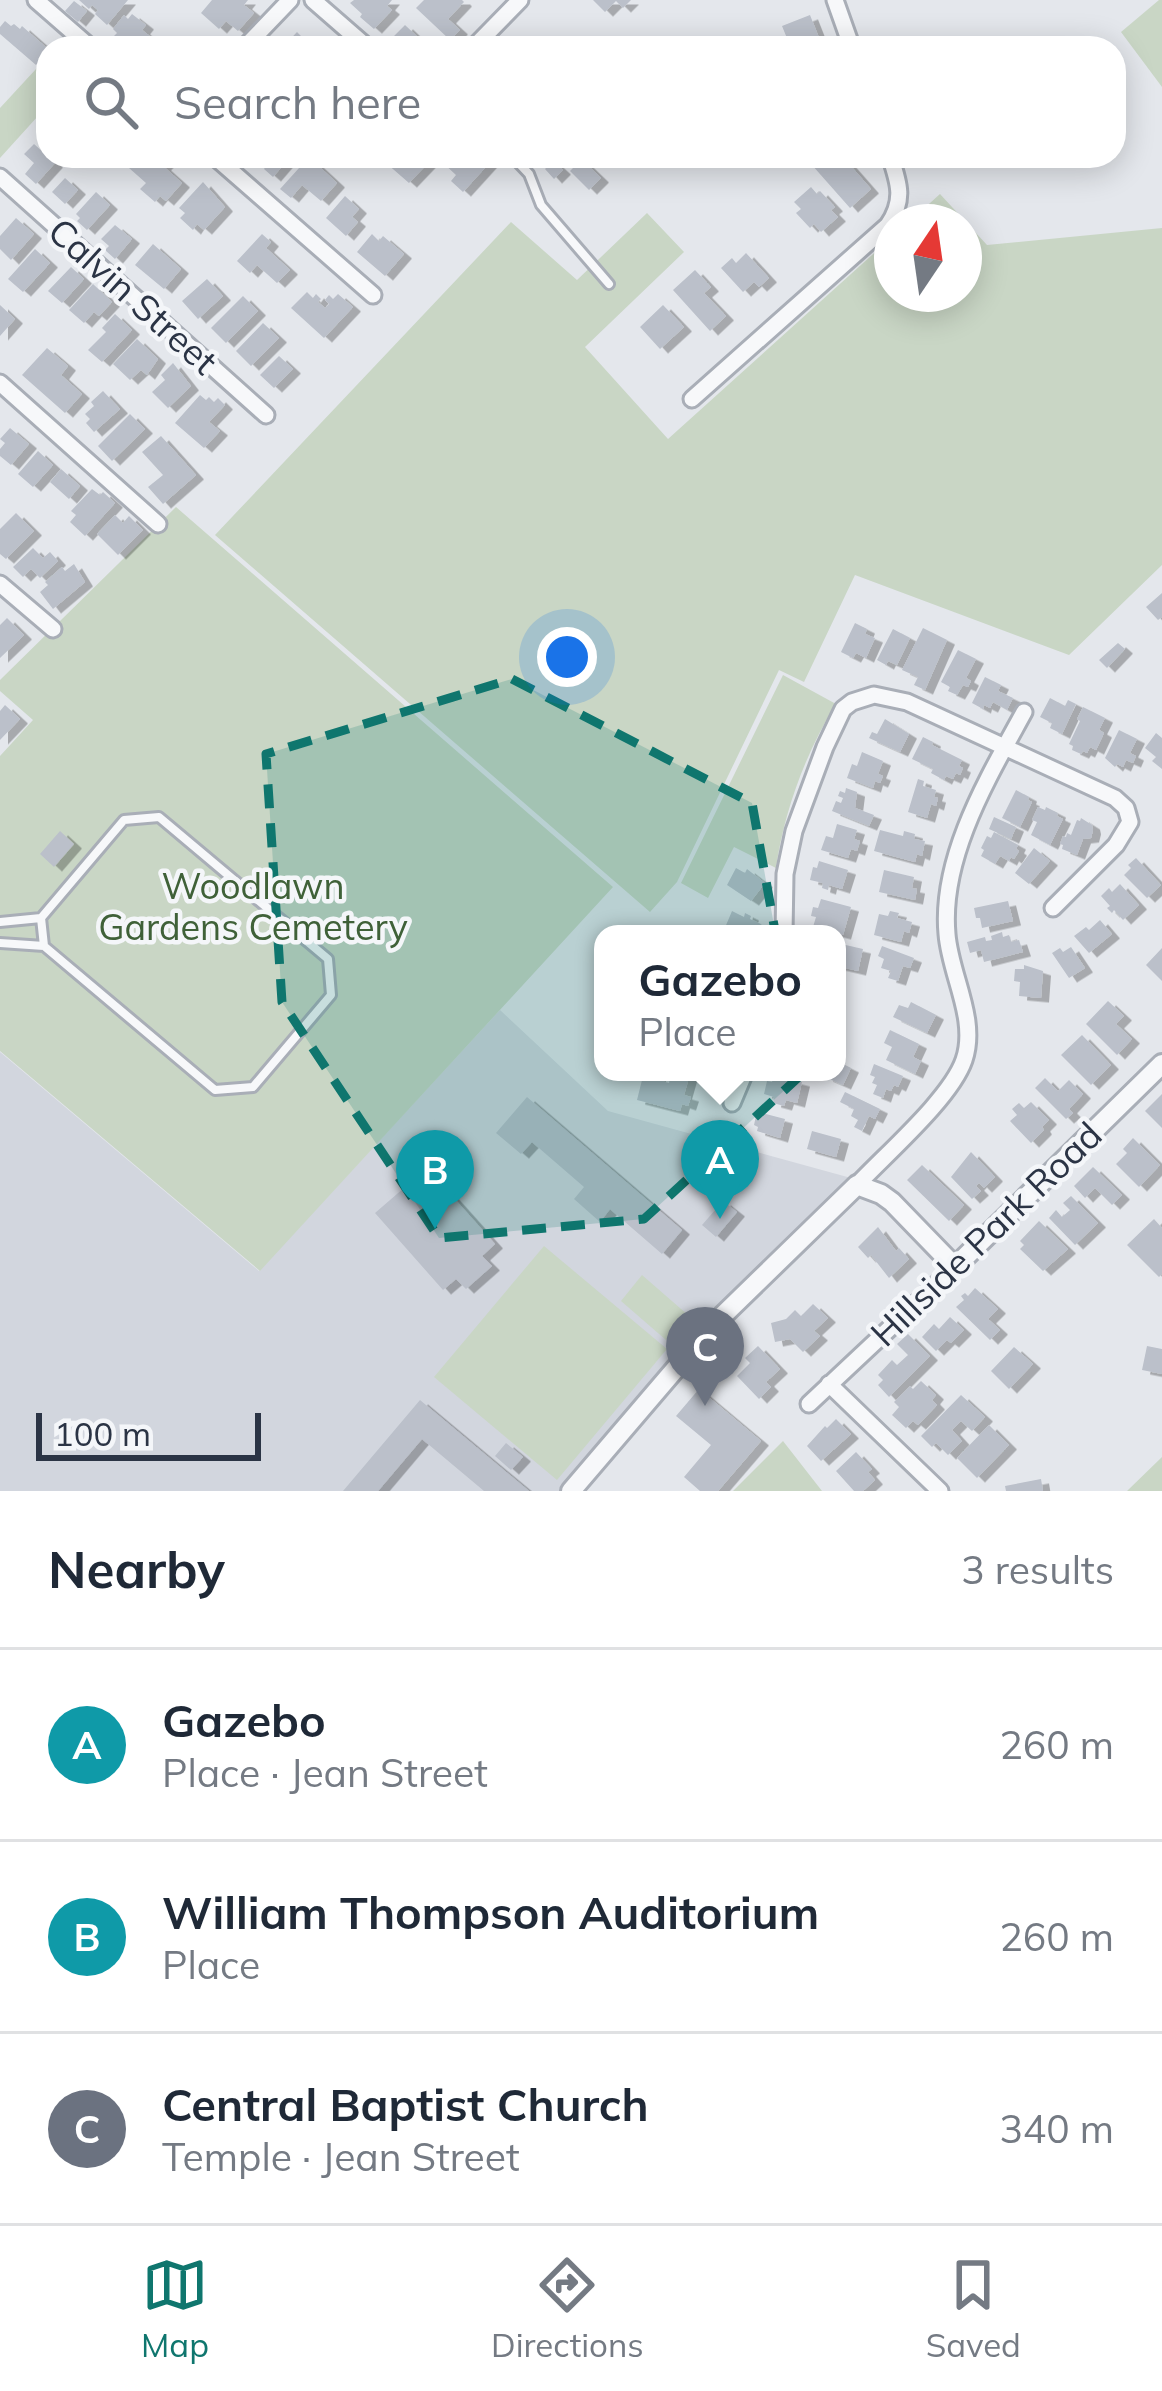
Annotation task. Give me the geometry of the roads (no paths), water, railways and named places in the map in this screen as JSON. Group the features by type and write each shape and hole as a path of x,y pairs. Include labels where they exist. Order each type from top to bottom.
{"street":[{"path":"36,0 77,36"},
{"path":"256,36 290,0"},
{"path":"313,0 354,36"},
{"path":"485,36 520,0"},
{"path":"835,0 848,36"},
{"path":"228,168 373,295"},
{"path":"692,398 888,225 901,202 894,168"},
{"name":"Calvin Street","path":"0,177 266,415"},
{"path":"0,383 158,524"},
{"path":"0,584 53,629"},
{"path":"784,925 785,874 794,831 830,735 838,716 852,702 874,695 894,698 1122,803 1129,825 1122,837 1053,908"},
{"path":"571,1491 712,1326 944,1094 963,1063 968,1038 947,940 947,895 968,828 1024,712"},
{"name":"Hillside Park Road","path":"809,1404 1162,1064"},
{"path":"732,1103 741,1081"},
{"path":"857,1185 892,1202 955,1267"},
{"path":"829,1384 940,1491"}],"lane":[{"path":"524,168 541,205 609,284"},
{"path":"0,922 41,918 124,820 159,817 328,958 331,995 253,1087 215,1090 44,946 0,943"},
{"path":"41,918 44,946"}],"place":[{"name":"Gazebo","path":"720,1219"},
{"name":"William Thompson Auditorium","path":"435,1229"},
{"name":"Central Baptist Church","path":"705,1406"}],"park label":[{"name":"Woodlawn Gardens Cemetery","path":"253,906"}]}
